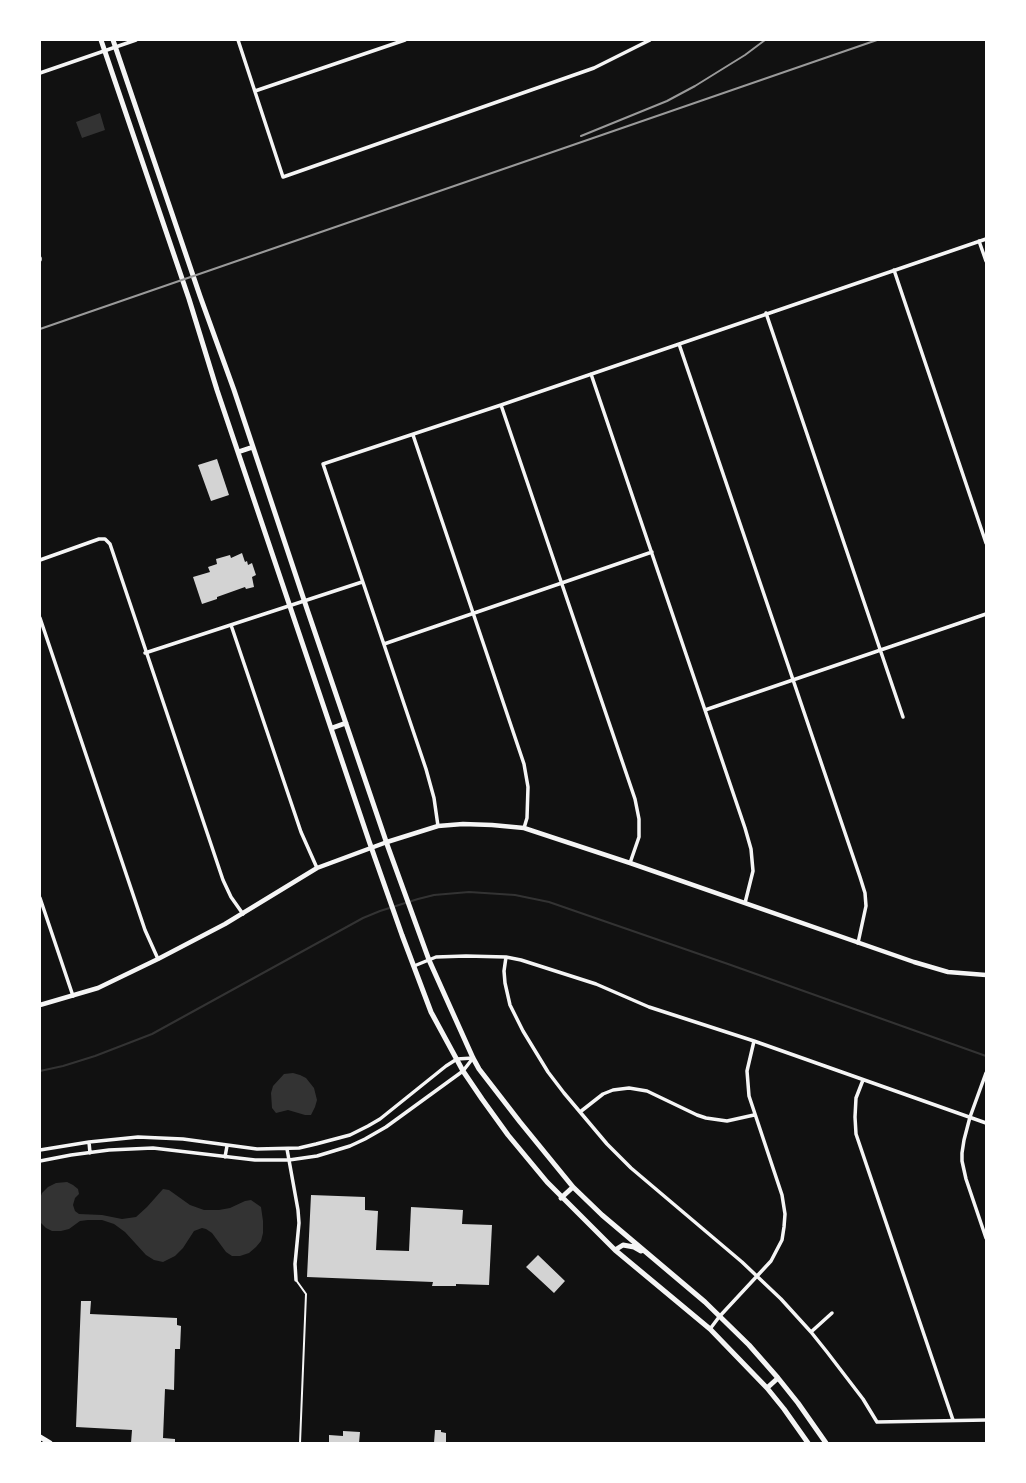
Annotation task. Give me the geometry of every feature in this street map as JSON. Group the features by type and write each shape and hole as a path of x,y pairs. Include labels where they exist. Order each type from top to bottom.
{"main road":[{"path":"101,40 187,293 217,390 332,728 371,848 398,925 432,1012 457,1060 508,1135 561,1198 615,1250 710,1329 767,1388 808,1443"},
{"path":"113,40 200,296 234,390 400,881 429,960 473,1058 479,1069 520,1122 573,1187 602,1215 705,1302 749,1345 798,1403 826,1443"},
{"path":"134,137 145,133"},
{"path":"238,452 253,448"},
{"path":"332,728 346,723"},
{"path":"561,1198 573,1187"},
{"path":"615,1250 623,1245 650,1256"},
{"path":"767,1388 778,1378"},
{"path":"40,1437 50,1443"}],"street":[{"path":"40,72 136,40"},
{"path":"238,40 283,177 594,68 650,40"},
{"path":"255,92 405,40"},
{"path":"438,826 434,798 426,769 322,464 501,405 766,313 986,239"},
{"path":"979,241 986,261"},
{"path":"894,270 986,543"},
{"path":"766,313 904,717"},
{"path":"679,344 794,680 865,894 865,914 858,943"},
{"path":"591,374 745,828 751,849 753,871 745,903"},
{"path":"501,405 635,799 639,819 639,837 630,863"},
{"path":"412,435 524,764 528,787 527,818 524,828"},
{"path":"40,560 99,539 105,539 110,544 145,653 223,880 231,897 242,914"},
{"path":"384,644 652,552"},
{"path":"145,653 362,582"},
{"path":"705,710 986,614"},
{"path":"40,618 145,930 158,960"},
{"path":"231,625 301,832 317,868"},
{"path":"40,1005 98,988 158,960 242,914 317,868 387,842 438,826 463,824 524,828 630,863 914,962 948,972 986,975"},
{"path":"40,898 73,996"},
{"path":"414,966 436,958 466,956 506,957 552,969 596,984 649,1007 754,1041 986,1123"},
{"path":"506,957 506,994 515,1017 548,1072 607,1144 643,1179 758,1276 811,1332 863,1399 877,1422 986,1420"},
{"path":"710,1329 719,1316 771,1261 782,1240 785,1214 782,1195 754,1115 749,1096 747,1078 749,1060 754,1041"},
{"path":"40,1150 89,1142 145,1137 183,1139 257,1149 299,1148 350,1135 380,1119 446,1066 457,1060 473,1058"},
{"path":"40,1162 90,1153 153,1148 255,1160 289,1160 317,1156 333,1152 365,1140 386,1127 464,1071 473,1058"},
{"path":"986,1073 970,1117 964,1140 962,1161 966,1179 986,1238"},
{"path":"863,1080 856,1098 856,1134 953,1420"},
{"path":"580,1112 603,1094 613,1090 629,1088 647,1091 706,1118 727,1122 754,1115"},
{"path":"380,1119 386,1127"},
{"path":"89,1142 90,1153"},
{"path":"225,1157 227,1146"},
{"path":"287,1149 298,1216 296,1280"},
{"path":"811,1332 832,1313"}],"lane":[{"path":"296,1280 306,1294 300,1443"}],"shaded area":[{"path":"100,113 105,130 82,138 76,122"},
{"path":"293,1073 306,1078 314,1088 317,1100 311,1115 305,1115 288,1110 276,1113 272,1108 271,1093 273,1086 284,1074"},
{"path":"67,1182 78,1189 79,1194 75,1198 73,1205 75,1211 79,1214 102,1215 122,1219 136,1217 163,1189 169,1190 190,1205 204,1210 230,1208 245,1201 251,1200 261,1207 263,1233 261,1241 249,1253 240,1256 232,1256 226,1252 212,1233 202,1228 194,1231 183,1248 175,1256 163,1262 154,1260 146,1255 125,1232 114,1224 102,1220 80,1221 69,1229 52,1231 40,1222 40,1198 42,1193 48,1187 56,1183"}],"building":[{"path":"217,459 229,495 211,501 198,465"},
{"path":"242,553 245,562 247,561 248,565 252,563 256,575 252,577 254,587 246,589 245,587 202,604 193,577 210,572 208,567 217,564 216,559 230,555 231,558"},
{"path":"311,1195 365,1197 365,1210 378,1211 376,1250 409,1251 411,1207 463,1210 462,1224 492,1225 489,1285 456,1284 456,1286 432,1286 433,1282 307,1277"},
{"path":"538,1255 565,1281 554,1293 526,1267"},
{"path":"81,1301 91,1301 90,1314 177,1318 177,1325 181,1326 180,1349 175,1349 174,1390 165,1389 163,1438 175,1439 175,1443 131,1443 132,1430 76,1427"},
{"path":"435,1430 441,1430 441,1432 446,1433 446,1443 434,1443"},
{"path":"343,1431 360,1432 359,1443 329,1443 329,1435 343,1436"}],"waterway":[{"path":"40,1071 63,1066 95,1056 152,1034 363,918 380,911 434,895 469,892 515,895 549,902 986,1056"}],"railway":[{"path":"581,136 667,101 695,86 745,55 765,40"},
{"path":"40,329 877,40"}]}
